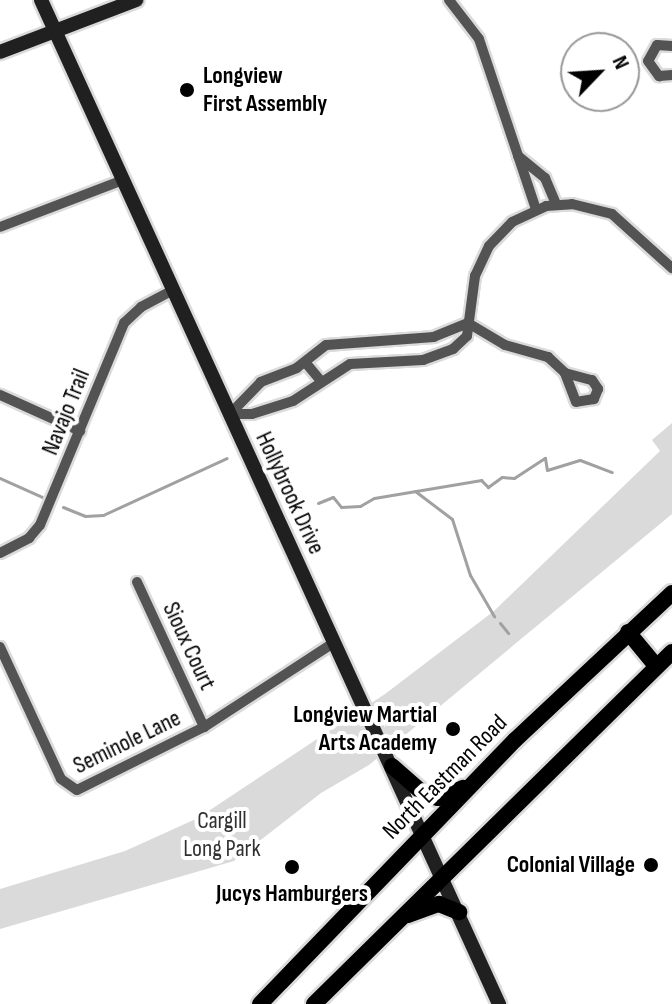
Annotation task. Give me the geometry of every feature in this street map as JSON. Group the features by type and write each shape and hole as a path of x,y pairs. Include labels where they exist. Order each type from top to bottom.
{"main road":[{"name":"Hollybrook Drive","path":"41,0 499,1004"},
{"path":"0,52 136,0"},
{"name":"North Eastman Road","path":"266,1002 423,833 628,632 672,593"},
{"path":"628,632 656,666"},
{"path":"314,1004 672,652"},
{"path":"392,766 419,793 432,797 472,784"},
{"path":"399,919 434,904 459,912"}],"street":[{"path":"449,0 479,39 536,209"},
{"path":"672,46 657,45 648,61 659,76 672,75"},
{"path":"516,155 545,178 556,204"},
{"path":"0,227 123,180"},
{"path":"230,414 252,414 293,401 320,380 350,364 439,356 464,339 475,276 485,251 507,226 536,209 556,204 612,214 672,268"},
{"name":"Navajo Trail","path":"0,553 29,538 40,525 124,323 141,307 173,290"},
{"path":"230,414 261,382 305,362 331,343 434,337 468,323"},
{"path":"468,323 505,345 548,357 565,373"},
{"path":"377,340 377,361"},
{"path":"305,362 320,380"},
{"path":"0,395 80,431"},
{"name":"Sioux Court","path":"137,582 204,727"},
{"name":"Seminole Lane","path":"0,647 61,779 71,789 84,788 204,727 335,642"}],"green space":[{"name":"Cargill Long Park","path":"672,423 672,514 369,765 321,793 234,861 0,929 0,889 125,851 198,818 385,694 494,611 660,451 652,440"}],"waterway":[{"path":"63,507 85,516 103,515 227,458"},
{"path":"318,503 333,497 341,507 360,506 374,498 481,480 488,487 502,477 514,478 545,458 547,470 580,460 612,472"},
{"path":"0,478 42,497"},
{"path":"415,491 452,519 470,575 494,616"},
{"path":"500,623 508,633"}],"place":[{"name":"Longview First Assembly","path":"187,90"},
{"name":"Longview Martial Arts Academy","path":"453,729"},
{"name":"Colonial Village","path":"651,865"},
{"name":"Jucys Hamburgers","path":"292,867"}]}
